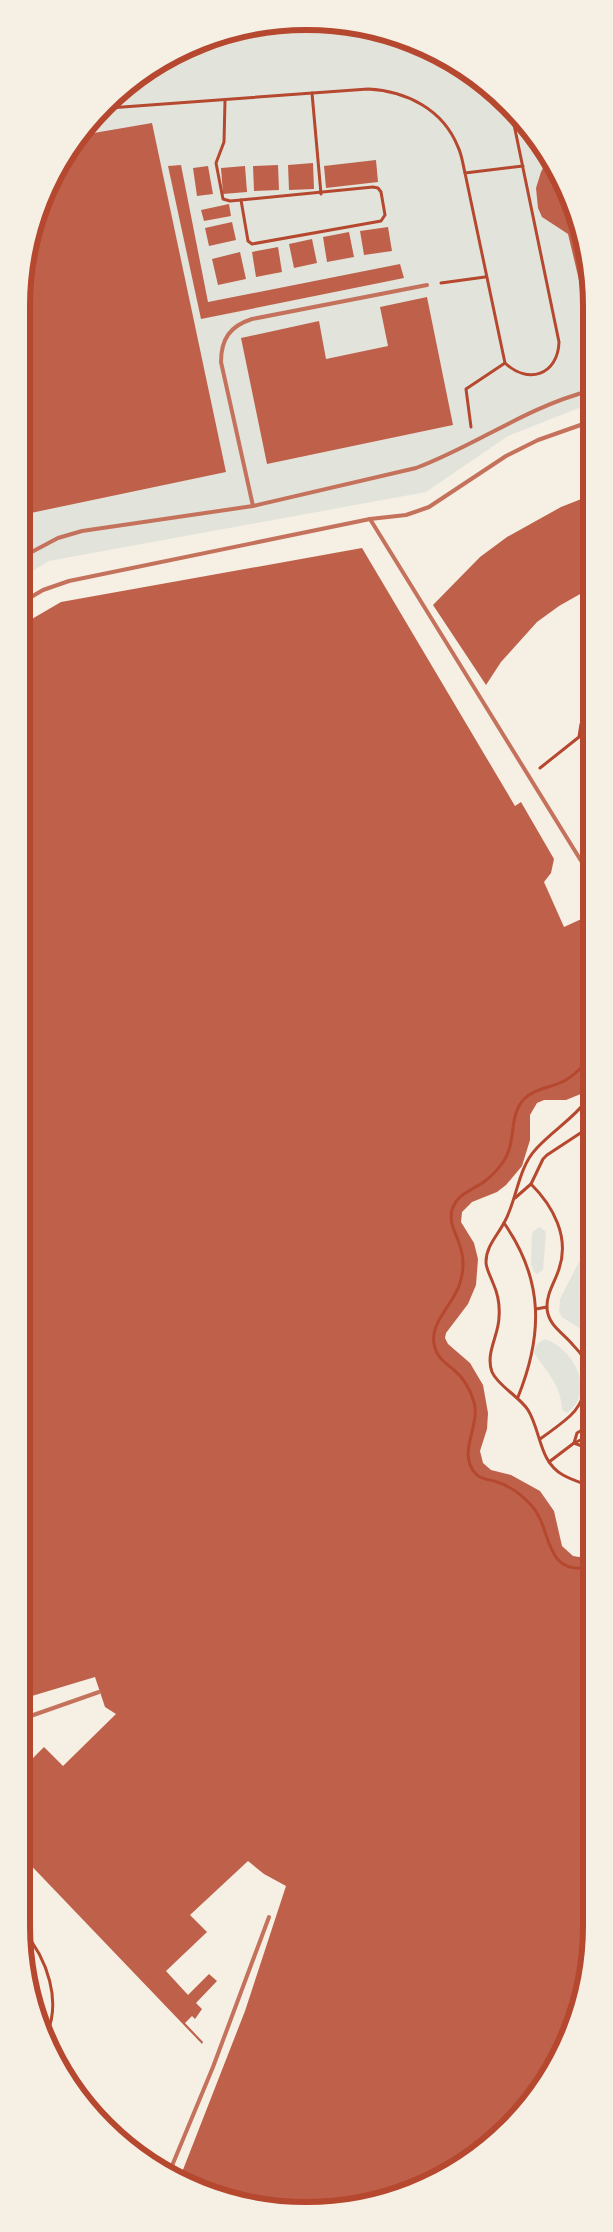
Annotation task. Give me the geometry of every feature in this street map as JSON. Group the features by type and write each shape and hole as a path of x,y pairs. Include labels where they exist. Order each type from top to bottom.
{"lane":[{"path":"253,506 221,362 224,339 231,330 241,323 252,319 427,285"},
{"path":"30,553 58,538 82,531 253,506 416,468 438,460 538,408 583,393"},
{"path":"30,598 43,590 69,581 370,519 406,515 429,507 506,456 538,440 583,424"},
{"path":"370,519 583,864"},
{"path":"30,1716 99,1692"},
{"path":"172,2167 213,2067 269,1917"}],"path":[{"path":"115,108 368,89 387,90 406,95 422,104 450,130 459,147 505,363 518,373 534,375 544,371 559,352 559,342 514,124"},
{"path":"312,93 320,194"},
{"path":"225,101 224,142 216,164 220,192 223,199 241,200 378,188 381,192 385,215 381,221 252,244 247,239 241,200"},
{"path":"465,173 522,166"},
{"path":"427,285 486,277"},
{"path":"474,440 466,389 505,363"},
{"path":"529,776 578,736 583,721"},
{"path":"583,1065 564,1082 533,1092 526,1098 516,1113 511,1146 504,1160 485,1181 465,1192 454,1205 451,1222 462,1252 463,1275 454,1298 435,1328 433,1338 438,1356 464,1380 475,1405 476,1419 468,1450 471,1467 483,1479 510,1488 522,1495 542,1520 552,1554 558,1561 568,1567 583,1568"},
{"path":"583,1105 572,1118 535,1150 528,1161 504,1223 486,1256 486,1264 497,1294 499,1306 498,1331 490,1352 490,1363 493,1373 498,1381 518,1397 535,1423 543,1451 549,1462 564,1476 583,1484"},
{"path":"515,1198 531,1184 543,1159 547,1155 583,1132"},
{"path":"531,1184 544,1196 553,1211 559,1227 562,1245 560,1268 547,1298 547,1308 553,1326 583,1358"},
{"path":"504,1223 522,1252 529,1269 536,1309 532,1352 518,1397"},
{"path":"536,1309 547,1308"},
{"path":"540,1439 570,1416 577,1407 583,1394"},
{"path":"574,1443 577,1432 583,1429"},
{"path":"549,1462 574,1443 583,1439"},
{"path":"574,1443 583,1446"},
{"path":"31,1941 38,1951 49,1978 53,2006 49,2026"}],"shaded area":[{"path":"306,30 360,35 412,51 445,67 475,87 502,111 526,138 546,168 562,201 574,235 581,270 583,306 583,406 508,436 426,492 49,561 30,573 30,306 32,270 39,235 59,184 87,138 111,111 138,87 168,67 201,51 253,35"},
{"path":"540,1227 546,1232 543,1270 537,1274 531,1265 532,1235 533,1231"},
{"path":"582,1256 583,1288 579,1294 583,1298 583,1330 562,1317 559,1312 560,1299"},
{"path":"545,1339 564,1351 578,1372 581,1383 580,1394 576,1404 567,1413 562,1410 556,1386 534,1353 537,1344"}],"building":[{"path":"152,123 226,472 30,513 30,306 32,270 39,235 51,201 67,168 91,133"},
{"path":"376,160 378,182 326,188 324,166"},
{"path":"313,163 314,189 289,190 288,165"},
{"path":"181,165 208,302 400,264 404,278 201,319 168,166"},
{"path":"278,165 279,190 254,191 253,166"},
{"path":"544,165 562,201 574,235 581,270 582,294 568,234 542,217 538,208 536,188"},
{"path":"208,166 213,194 197,196 193,168"},
{"path":"245,166 247,192 223,194 221,168"},
{"path":"229,204 231,216 204,221 201,210"},
{"path":"232,222 236,240 209,246 205,228"},
{"path":"388,227 392,251 364,255 360,231"},
{"path":"349,232 354,257 327,262 323,237"},
{"path":"312,239 317,263 294,268 289,244"},
{"path":"278,247 282,272 256,277 252,252"},
{"path":"240,252 246,279 218,285 212,259"},
{"path":"427,297 453,425 267,464 241,338 319,321 326,359 388,346 380,307"},
{"path":"583,498 583,592 559,606 537,622 501,662 486,685 433,605 480,557 507,537 561,507"},
{"path":"362,548 515,806 521,802 554,859 551,873 544,882 564,927 583,918 583,1093 566,1100 544,1100 537,1103 530,1115 530,1140 522,1166 506,1185 497,1192 472,1202 462,1212 461,1222 474,1243 478,1259 476,1285 468,1304 446,1333 445,1338 448,1344 470,1363 483,1385 488,1413 487,1429 480,1451 483,1463 491,1470 511,1475 540,1491 554,1511 562,1546 573,1556 583,1556 583,1925 581,1962 574,1997 554,2048 526,2094 502,2121 475,2145 445,2165 412,2181 360,2197 306,2202 270,2200 235,2193 182,2172 245,2011 286,1886 264,1874 248,1861 190,1915 207,1932 166,1971 188,1995 209,1974 217,1981 196,2003 202,2009 195,2019 192,2016 185,2023 203,2042 202,2044 30,1864 30,1761 44,1747 63,1766 116,1714 105,1707 95,1677 30,1697 30,620 61,602"}]}
